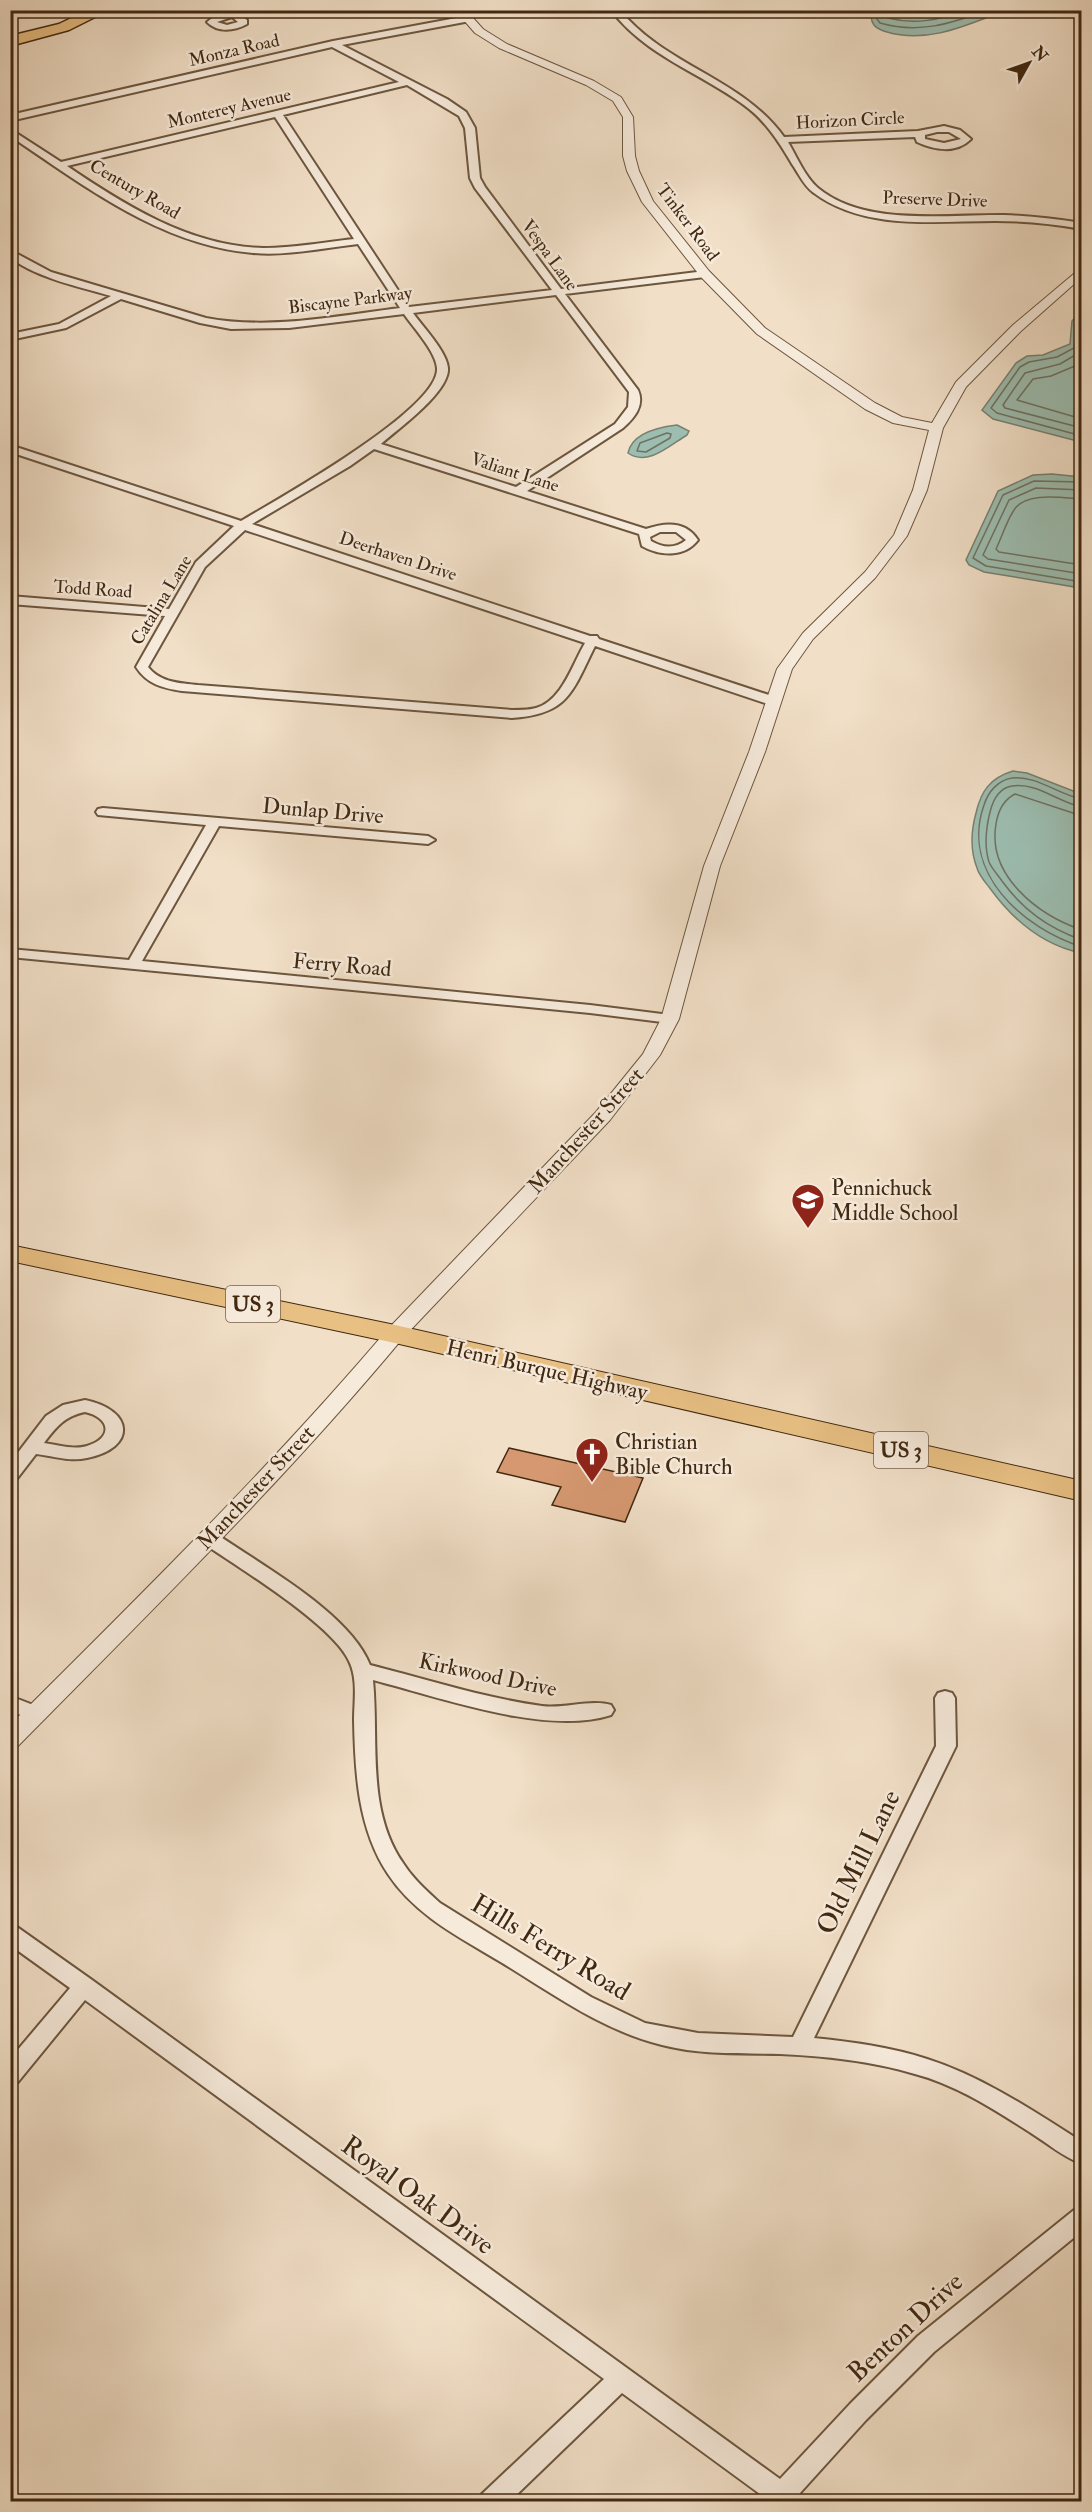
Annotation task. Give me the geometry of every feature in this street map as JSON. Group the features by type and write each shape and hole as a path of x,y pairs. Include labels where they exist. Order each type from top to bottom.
{"highway":[{"path":"10,34 51,23 81,10"},
{"path":"10,41 64,27 102,10"}],"main road":[{"name":"Henri Burque Highway","path":"10,1253 395,1334 1082,1491"}],"street":[{"path":"234,14 249,10"},
{"name":"Preserve Drive","path":"615,10 627,26 644,40 754,107 772,125 812,187 833,201 854,209 903,218 1011,218 1082,226"},
{"name":"Monza Road","path":"10,118 463,15"},
{"name":"Tinker Road","path":"463,15 480,31 503,46 590,83 617,99 628,117 629,156 639,187 659,218 705,274 761,331 870,406 898,420 936,428"},
{"name":"Vespa Lane","path":"333,44 405,83 444,101 463,114 470,128 475,178 480,188 630,386 636,399 632,413 620,426 518,491"},
{"name":"Monterey Avenue","path":"61,165 405,83"},
{"name":"Catalina Lane","path":"277,113 360,241 439,356 443,369 440,382 430,395 373,445 346,464 244,524 200,565 142,667 148,676 161,683 198,689 512,714 530,713 547,708 558,700 593,639"},
{"name":"Century Road","path":"10,132 153,222 201,240 251,250 279,250 360,241"},
{"name":"Horizon Circle","path":"781,140 920,134"},
{"name":"Biscayne Parkway","path":"10,253 29,266 47,274 231,326 289,325 705,274"},
{"name":"Manchester Street","path":"10,1740 34,1713 209,1538 364,1371 395,1334 603,1116 651,1055 669,1019 712,866 757,752 785,669 799,647 870,575 900,536 918,498 936,428 961,385 1082,270"},
{"path":"10,337 62,326 120,296"},
{"name":"Valiant Lane","path":"373,445 647,533"},
{"name":"Deerhaven Drive","path":"10,447 773,700"},
{"name":"Todd Road","path":"10,600 173,613"},
{"name":"Dunlap Drive","path":"103,812 428,840"},
{"path":"132,965 214,822"},
{"name":"Ferry Road","path":"10,953 590,1009 669,1019"},
{"path":"10,1476 32,1447"},
{"name":"Hills Ferry Road","path":"209,1538 324,1621 354,1651 363,1670 368,1775 375,1832 397,1875 428,1905 581,2002 635,2028 665,2037 728,2045 799,2046 897,2060 929,2068 987,2096 1082,2154"},
{"name":"Kirkwood Drive","path":"363,1670 430,1689 543,1714 574,1714 604,1710"},
{"name":"Old Mill Lane","path":"799,2046 946,1746 945,1698"},
{"path":"10,1703 34,1713"},
{"name":"Royal Oak Drive","path":"10,1934 787,2498"},
{"path":"10,2074 84,1986"},
{"name":"Benton Drive","path":"787,2498 858,2412 926,2344 1082,2217"},
{"path":"491,2502 621,2378"}],"water":[{"path":"877,10 1004,11 947,31 917,36 887,32 878,28 873,24 871,14"},
{"path":"1081,311 1081,442 993,419 982,410 1016,363 1027,356 1043,355 1070,344 1072,321"},
{"path":"677,425 689,431 687,435 659,453 643,458 628,453 635,440 648,432"},
{"path":"1033,475 1081,477 1081,588 984,572 969,565 966,560 998,491"},
{"path":"1013,771 1027,773 1081,794 1081,953 1054,944 1029,929 998,899 978,871 972,840 978,805 988,786 998,777"}],"building":[{"name":"Christian Bible Church","path":"509,1448 643,1478 625,1522 552,1505 561,1487 497,1472"}],"place":[{"name":"Pennichuck Middle School","path":"808,1229"},
{"name":"Christian Bible Church","path":"592,1483"}]}
